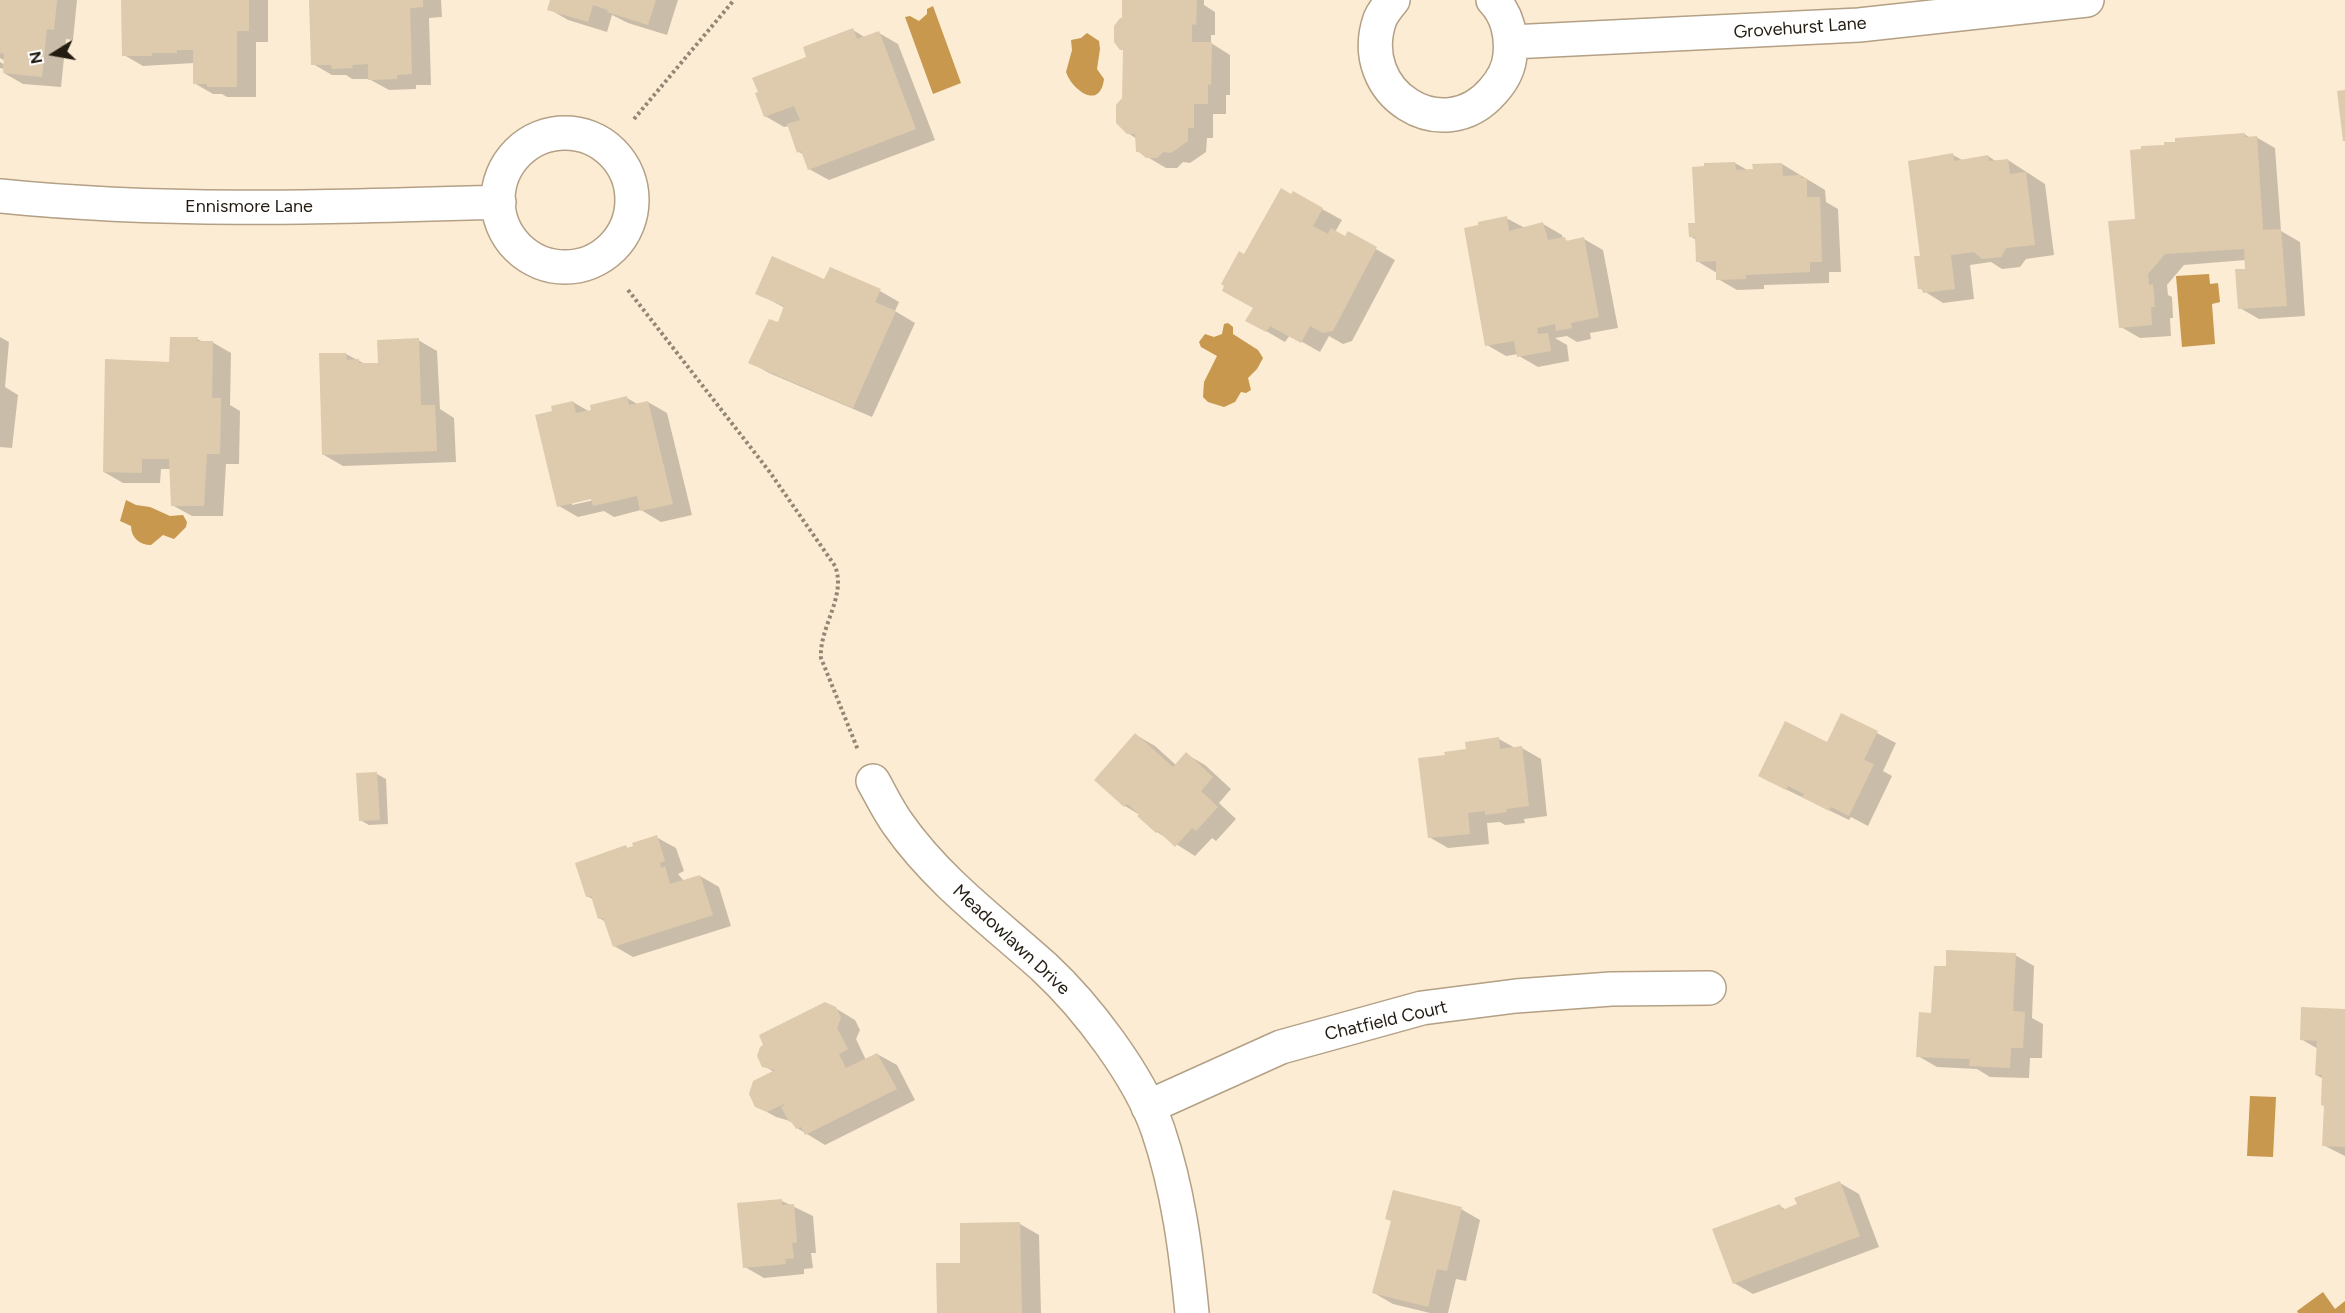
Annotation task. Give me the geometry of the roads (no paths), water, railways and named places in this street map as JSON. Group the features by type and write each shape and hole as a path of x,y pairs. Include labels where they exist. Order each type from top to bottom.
{"street":[{"path":"1393,0 1381,17 1375,40 1376,63 1386,84 1402,102 1423,112 1446,115 1467,111 1486,100 1500,84 1509,64 1511,42 1506,21 1493,0"},
{"name":"Grovehurst Lane","path":"1511,42 1859,25 2087,0"},
{"path":"565,133 588,137 606,147 620,162 629,181 632,202 629,223 619,241 603,256 585,265 564,268 541,264 521,252 506,234 498,212 499,202 499,189 507,166 521,149 542,137 565,133"},
{"name":"Ennismore Lane","path":"0,195 51,201 273,208 499,202"},
{"name":"Meadowlawn Drive","path":"873,781 897,824 917,849 958,891 1046,969 1082,1008 1109,1042 1148,1107 1166,1157 1176,1199 1183,1232 1192,1313"},
{"name":"Chatfield Court","path":"1148,1107 1281,1047 1422,1008 1516,996 1611,989 1709,988"}]}
